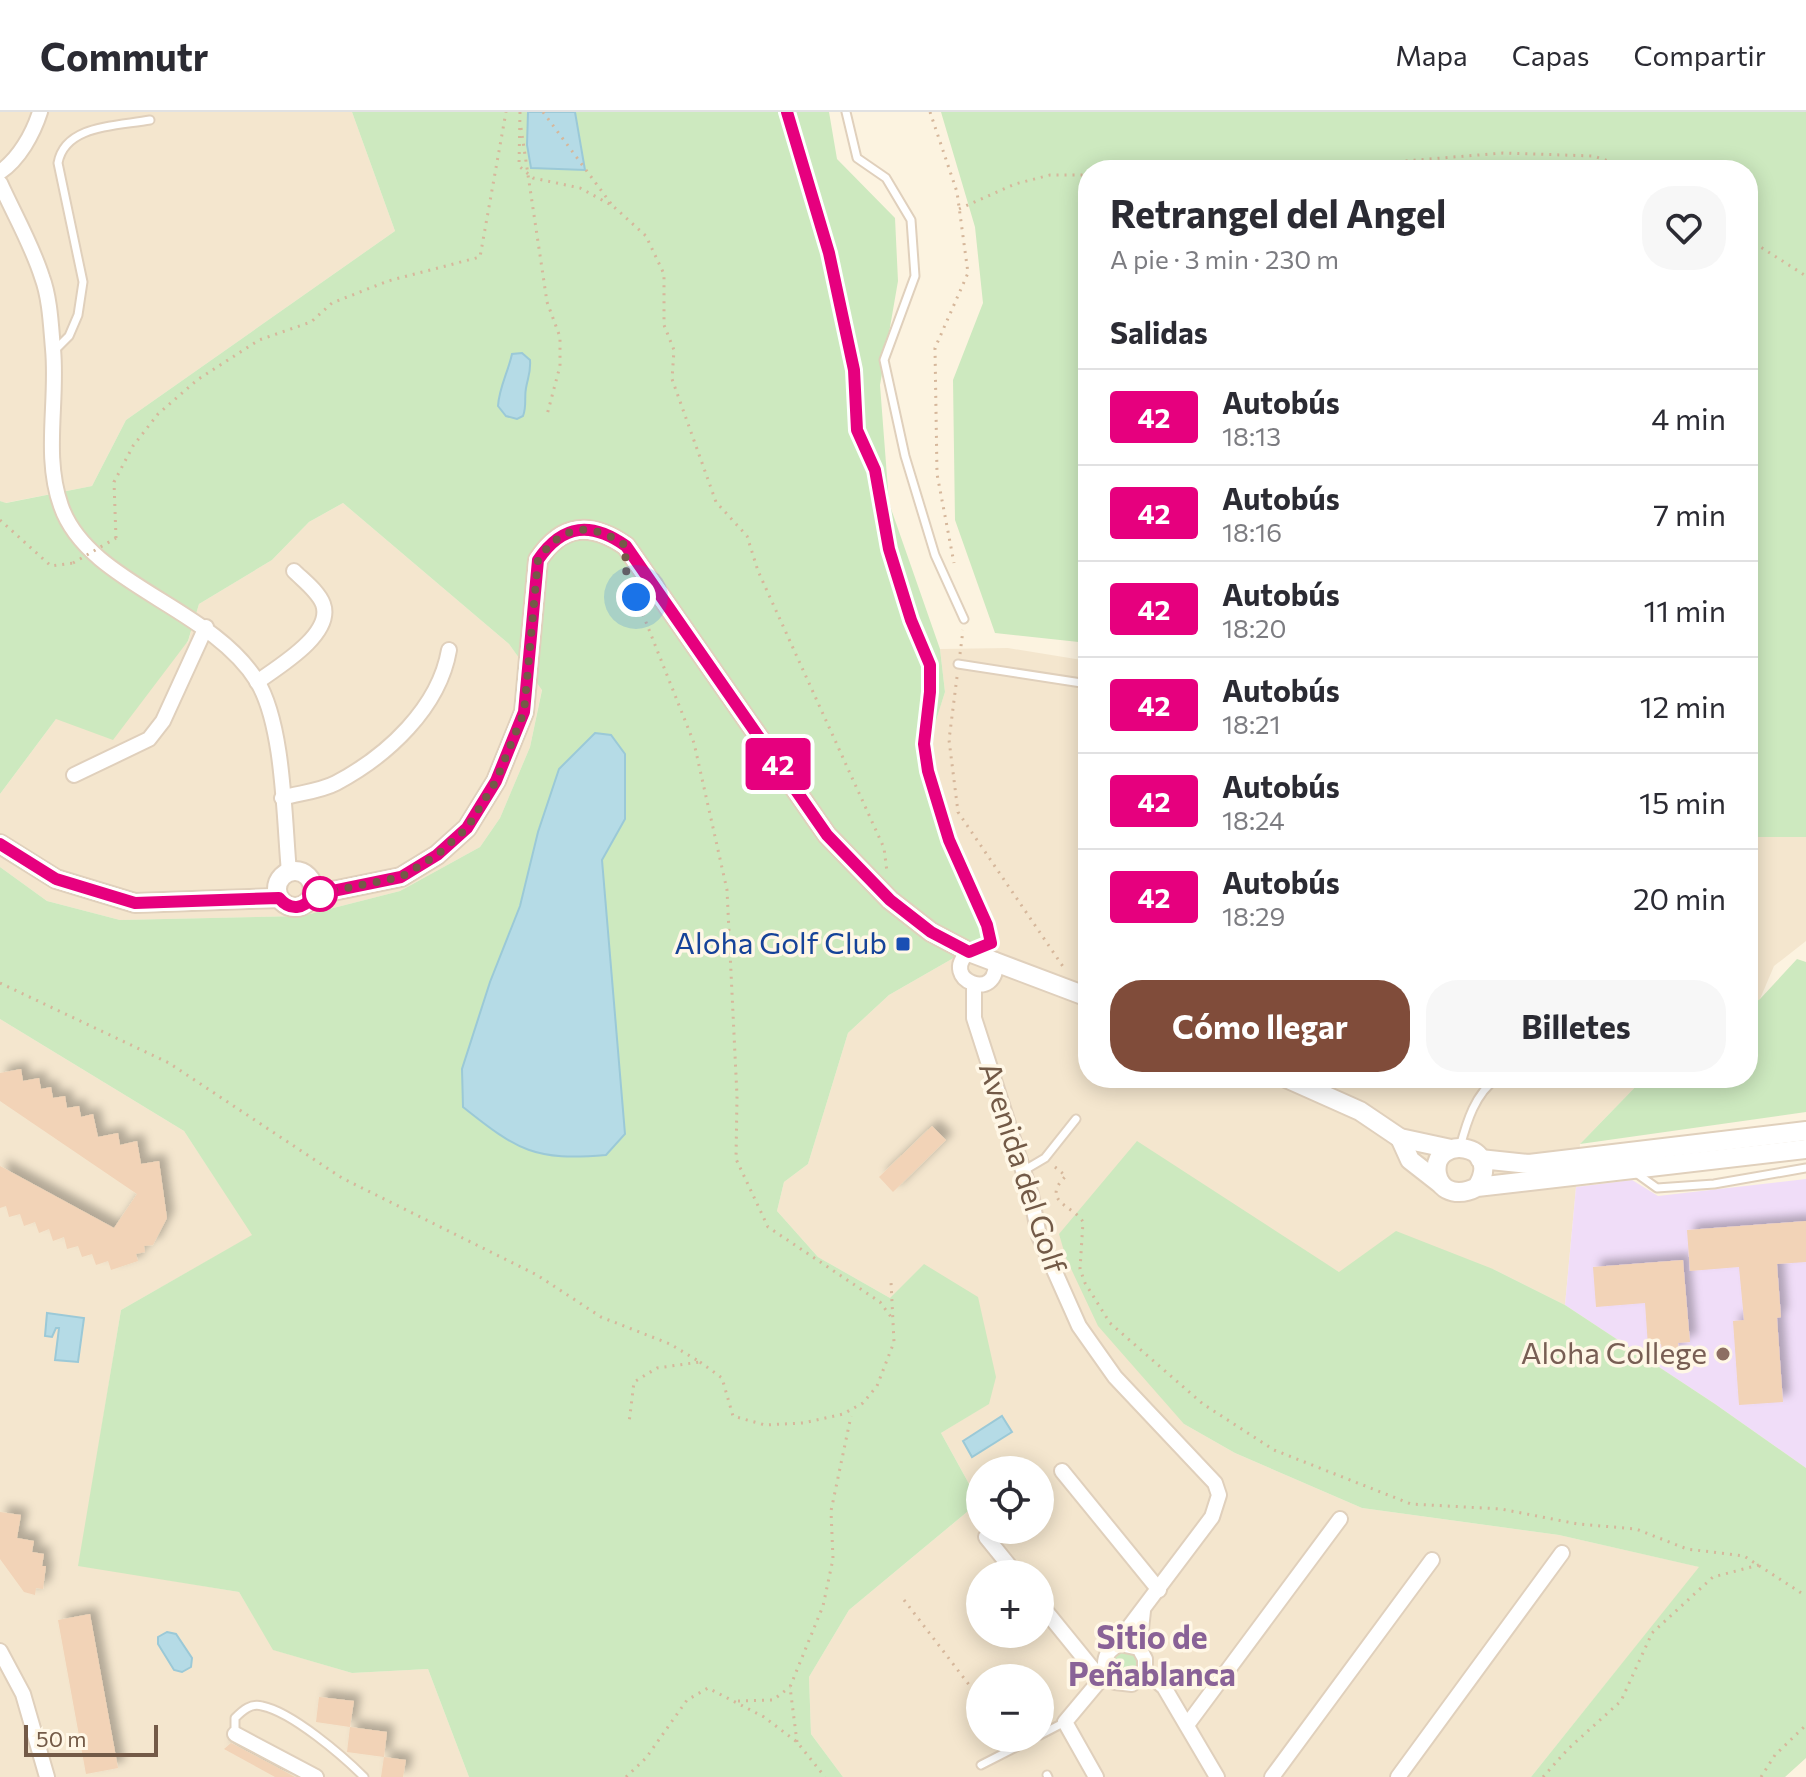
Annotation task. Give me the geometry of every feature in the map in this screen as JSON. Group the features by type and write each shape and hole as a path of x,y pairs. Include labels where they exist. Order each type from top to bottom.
{"street":[{"path":"0,172 12,164 23,148 40,112"},
{"path":"0,183 43,279 53,351 52,461 60,506 76,537 101,561 206,627 230,649 257,682 275,723 289,872"},
{"path":"313,895 401,877 437,855 467,828 496,781 524,712 538,560 546,547 569,532 589,529 608,534 626,546 827,835 890,900 931,932 969,952 1078,993"},
{"path":"257,682 314,636 325,619 324,606 318,595 294,571"},
{"path":"74,775 149,739 163,721 206,627"},
{"path":"282,798 333,785 367,764 406,730 429,704 445,672 449,650"},
{"path":"0,844 56,879 135,903 279,898"},
{"path":"289,872 305,874 311,880 313,895 308,903 292,908 284,905 279,898 278,882 289,872"},
{"path":"969,952 963,956 960,970 963,977 974,985 984,984 992,978 996,969 995,960"},
{"name":"Avenida del Golf","path":"974,985 974,1018 1031,1195 1039,1236 1079,1326 1115,1377 1215,1483 1219,1495 1212,1517 1105,1658 1104,1676 1065,1722"},
{"path":"1308,1088 1360,1111 1400,1138 1472,1150 1483,1168 1477,1187"},
{"path":"1480,1159 1529,1164 1806,1131"},
{"path":"1400,1138 1410,1160 1453,1192 1466,1193 1477,1187 1806,1149"},
{"path":"1442,1185 1437,1174 1438,1164 1442,1155 1456,1148"},
{"path":"1062,1471 1159,1590"},
{"path":"1187,1725 1340,1519"},
{"path":"992,1544 1005,1560"},
{"path":"1398,1777 1562,1553"},
{"path":"1272,1777 1432,1560"},
{"path":"1054,1620 1104,1676 1126,1685 1138,1681 1145,1671 1145,1659 1139,1648 1143,1609"},
{"path":"1114,1647 1127,1644 1139,1648"},
{"path":"0,1651 23,1694 47,1777"},
{"path":"1145,1671 1164,1687 1217,1777"},
{"path":"1065,1722 1096,1777"},
{"path":"235,1734 316,1777"}],"lane":[{"path":"787,112 829,253 854,370 857,430 875,470 889,549 911,620 930,665 924,744 928,771 958,863 990,937 991,943 969,952"},
{"path":"846,112 857,158 886,178 911,220 915,276 884,360 913,485 935,555 964,619"},
{"path":"53,351 69,336 78,315 83,282 58,163 60,153 67,142 80,134 150,120"},
{"path":"958,664 1078,682"},
{"path":"1456,1148 1484,1088"},
{"path":"1023,1171 1045,1158 1076,1119"},
{"path":"1631,1170 1657,1188 1714,1184 1806,1168"},
{"path":"235,1734 235,1718 246,1708 261,1705 286,1716 341,1754 364,1777"},
{"path":"1054,1728 1065,1722"},
{"path":"981,1765 1007,1752"}],"path":[{"path":"0,520 51,566 73,563 116,538 114,482 133,446 158,414 197,380 259,340 311,322 332,303 388,281 480,257 506,112"},
{"path":"519,112 519,166 533,178 580,188 613,206"},
{"path":"519,112 547,302 560,337 560,366 547,415"},
{"path":"543,112 613,206 646,236 664,274 664,325 674,350 672,379 716,502 747,536 758,571 884,848 890,900"},
{"path":"930,112 957,192 968,273 935,348 937,474 956,575"},
{"path":"1417,160 1503,153 1593,156 1606,160"},
{"path":"959,209 1015,184 1050,175 1078,175"},
{"path":"1758,245 1806,276"},
{"path":"631,583 694,743 727,890 737,1096 736,1159 768,1227 880,1302 894,1321"},
{"path":"964,619 949,740 958,812 1064,968"},
{"path":"0,983 169,1063 342,1178 537,1275 601,1317 670,1344 722,1378 733,1416 765,1425 803,1423 843,1414 863,1403 877,1386 894,1342 891,1282"},
{"path":"1045,1158 1066,1176 1058,1186 1058,1199 1066,1209 1080,1215 1083,1222 1080,1269 1085,1283 1110,1323 1203,1404 1274,1450 1411,1504 1501,1509 1578,1524 1636,1529 1687,1549 1744,1556 1806,1596"},
{"path":"629,1423 634,1382 657,1368 700,1362"},
{"path":"797,1742 790,1687 823,1606 833,1559 831,1511 851,1416"},
{"path":"1543,1777 1568,1749 1621,1701 1652,1633 1713,1577 1759,1565"},
{"path":"904,1600 966,1681"},
{"path":"732,1700 773,1700 790,1687"},
{"path":"626,1777 646,1758 687,1700 708,1688 764,1717 797,1742 825,1777"},
{"path":"1761,1777 1775,1755 1806,1725"}],"shaded area":[{"path":"0,112 352,112 395,231 126,420 92,486 5,503 0,501"},
{"path":"343,503 509,644 542,689 530,747 500,818 480,847 400,891 302,916 120,920 47,901 0,867 0,794 56,719 188,642 199,604 272,560 309,522"},
{"path":"1008,648 1078,659 1078,1088 1634,1088 1580,1144 1565,1305 1493,1269 1339,1272 1305,1252 1184,1424 1235,1453 1362,1508 1559,1535 1700,1567 1531,1777 843,1777 811,1734 809,1677 849,1610 966,1513 966,1544 1054,1544 1054,1456 966,1456 966,1478 941,1433 988,1404 890,1298 818,1257 777,1211 784,1182 808,1164 848,1033 889,995 985,940 952,862 922,764 945,692 940,649"},
{"path":"1758,805 1806,825 1806,941 1774,966 1758,1000"},
{"path":"0,1019 184,1131 253,1235 121,1310 79,1565 239,1592 274,1650 352,1673 428,1669 469,1777 0,1777"},
{"name":"Aloha College","path":"1806,1179 1806,1468 1565,1305 1576,1187 1632,1180 1658,1196"}],"green space":[{"name":"Aloha Golf Club","path":"352,112 829,112 837,159 895,218 898,281 880,385 889,503 940,649 945,692 922,765 952,862 985,940 889,995 848,1033 808,1164 784,1182 777,1211 818,1257 890,1298 924,1264 978,1297 996,1377 989,1404 941,1433 966,1478 966,1513 849,1610 809,1677 811,1734 843,1777 469,1777 428,1669 352,1673 273,1650 239,1592 78,1566 121,1310 252,1235 184,1131 0,1019 0,867 47,901 120,920 302,916 400,891 480,847 500,818 530,747 542,690 509,644 343,503 309,522 272,560 199,604 188,641 113,740 56,719 0,794 0,501 6,503 92,486 126,420 395,231"},
{"path":"941,112 1806,112 1806,837 1758,837 1758,160 1078,160 1078,642 995,633 955,520 953,380 983,303 975,227"},
{"path":"1797,959 1806,962 1806,1112 1580,1144 1634,1088 1758,1088 1760,999"},
{"path":"1137,1141 1339,1272 1396,1231 1493,1269 1565,1305 1806,1468 1806,1758 1785,1777 1531,1777 1699,1567 1559,1535 1362,1508 1235,1453 1184,1424 1098,1326 1066,1258 1059,1234"},
{"path":"1127,1651 1136,1655 1140,1664 1136,1673 1127,1677 1118,1673 1114,1664 1118,1655"}],"water":[{"path":"528,112 575,112 585,170 531,168 527,145"},
{"path":"522,353 530,360 530,368 523,416 517,419 506,416 498,406 512,354"},
{"path":"595,733 611,735 625,754 625,819 602,860 625,1134 606,1155 561,1156 528,1150 514,1143 463,1107 462,1069 490,982 520,906 538,832 559,769"},
{"path":"47,1313 84,1318 78,1362 55,1360 59,1328 52,1337 45,1336"},
{"path":"1002,1416 1012,1432 974,1456 963,1441"},
{"path":"167,1632 176,1634 192,1658 191,1667 182,1672 174,1670 158,1644 158,1637"}],"building":[{"path":"21,1069 23,1081 39,1078 41,1089 51,1087 53,1098 65,1096 67,1108 79,1106 81,1117 93,1114 98,1137 118,1133 120,1145 137,1141 141,1164 159,1161 167,1218 153,1245 144,1246 145,1252 136,1254 138,1261 111,1270 108,1261 96,1265 92,1254 82,1257 78,1246 67,1249 64,1237 53,1241 49,1229 39,1233 35,1222 24,1226 20,1214 9,1217 6,1206 0,1208 0,1166 114,1228 137,1194 0,1101 0,1073"},
{"path":"932,1126 946,1140 893,1192 879,1177"},
{"path":"1806,1221 1806,1262 1777,1264 1783,1402 1739,1405 1733,1321 1744,1320 1739,1267 1690,1271 1687,1230"},
{"path":"1683,1260 1690,1342 1678,1343 1679,1351 1662,1352 1661,1344 1648,1346 1645,1303 1596,1307 1593,1267"},
{"path":"0,1512 21,1515 17,1538 34,1541 32,1552 44,1554 43,1589 36,1588 35,1595 24,1592 0,1559"},
{"path":"90,1614 118,1768 86,1774 58,1620"},
{"path":"319,1697 354,1701 350,1727 316,1722"},
{"path":"350,1727 387,1732 384,1757 347,1752"},
{"path":"231,1743 295,1777 275,1777 224,1749"},
{"path":"384,1757 406,1760 403,1777 381,1777"}],"bus line":[{"name":"42","path":"0,844 56,879 135,903 279,898 284,905 292,908 308,903 313,895 401,877 437,855 467,828 496,781 524,712 538,560 546,547 557,539 569,532 589,529 608,534 626,546 827,835 890,900 931,932 969,952 991,943 987,925 949,840 928,771 924,744 930,665 911,620 889,549 875,470 857,430 854,370 829,253 787,112"}],"place":[{"name":"Aloha Golf Club","path":"903,944"},
{"name":"Aloha College","path":"1723,1354"}],"district":[{"name":"Sitio de Peñablanca","path":"1152,1656"}],"route":[{"path":"320,894 313,895 401,877 437,855 467,828 496,781 524,712 538,560 546,547 569,532 589,529 608,534 626,546 625,568 636,597"}]}
